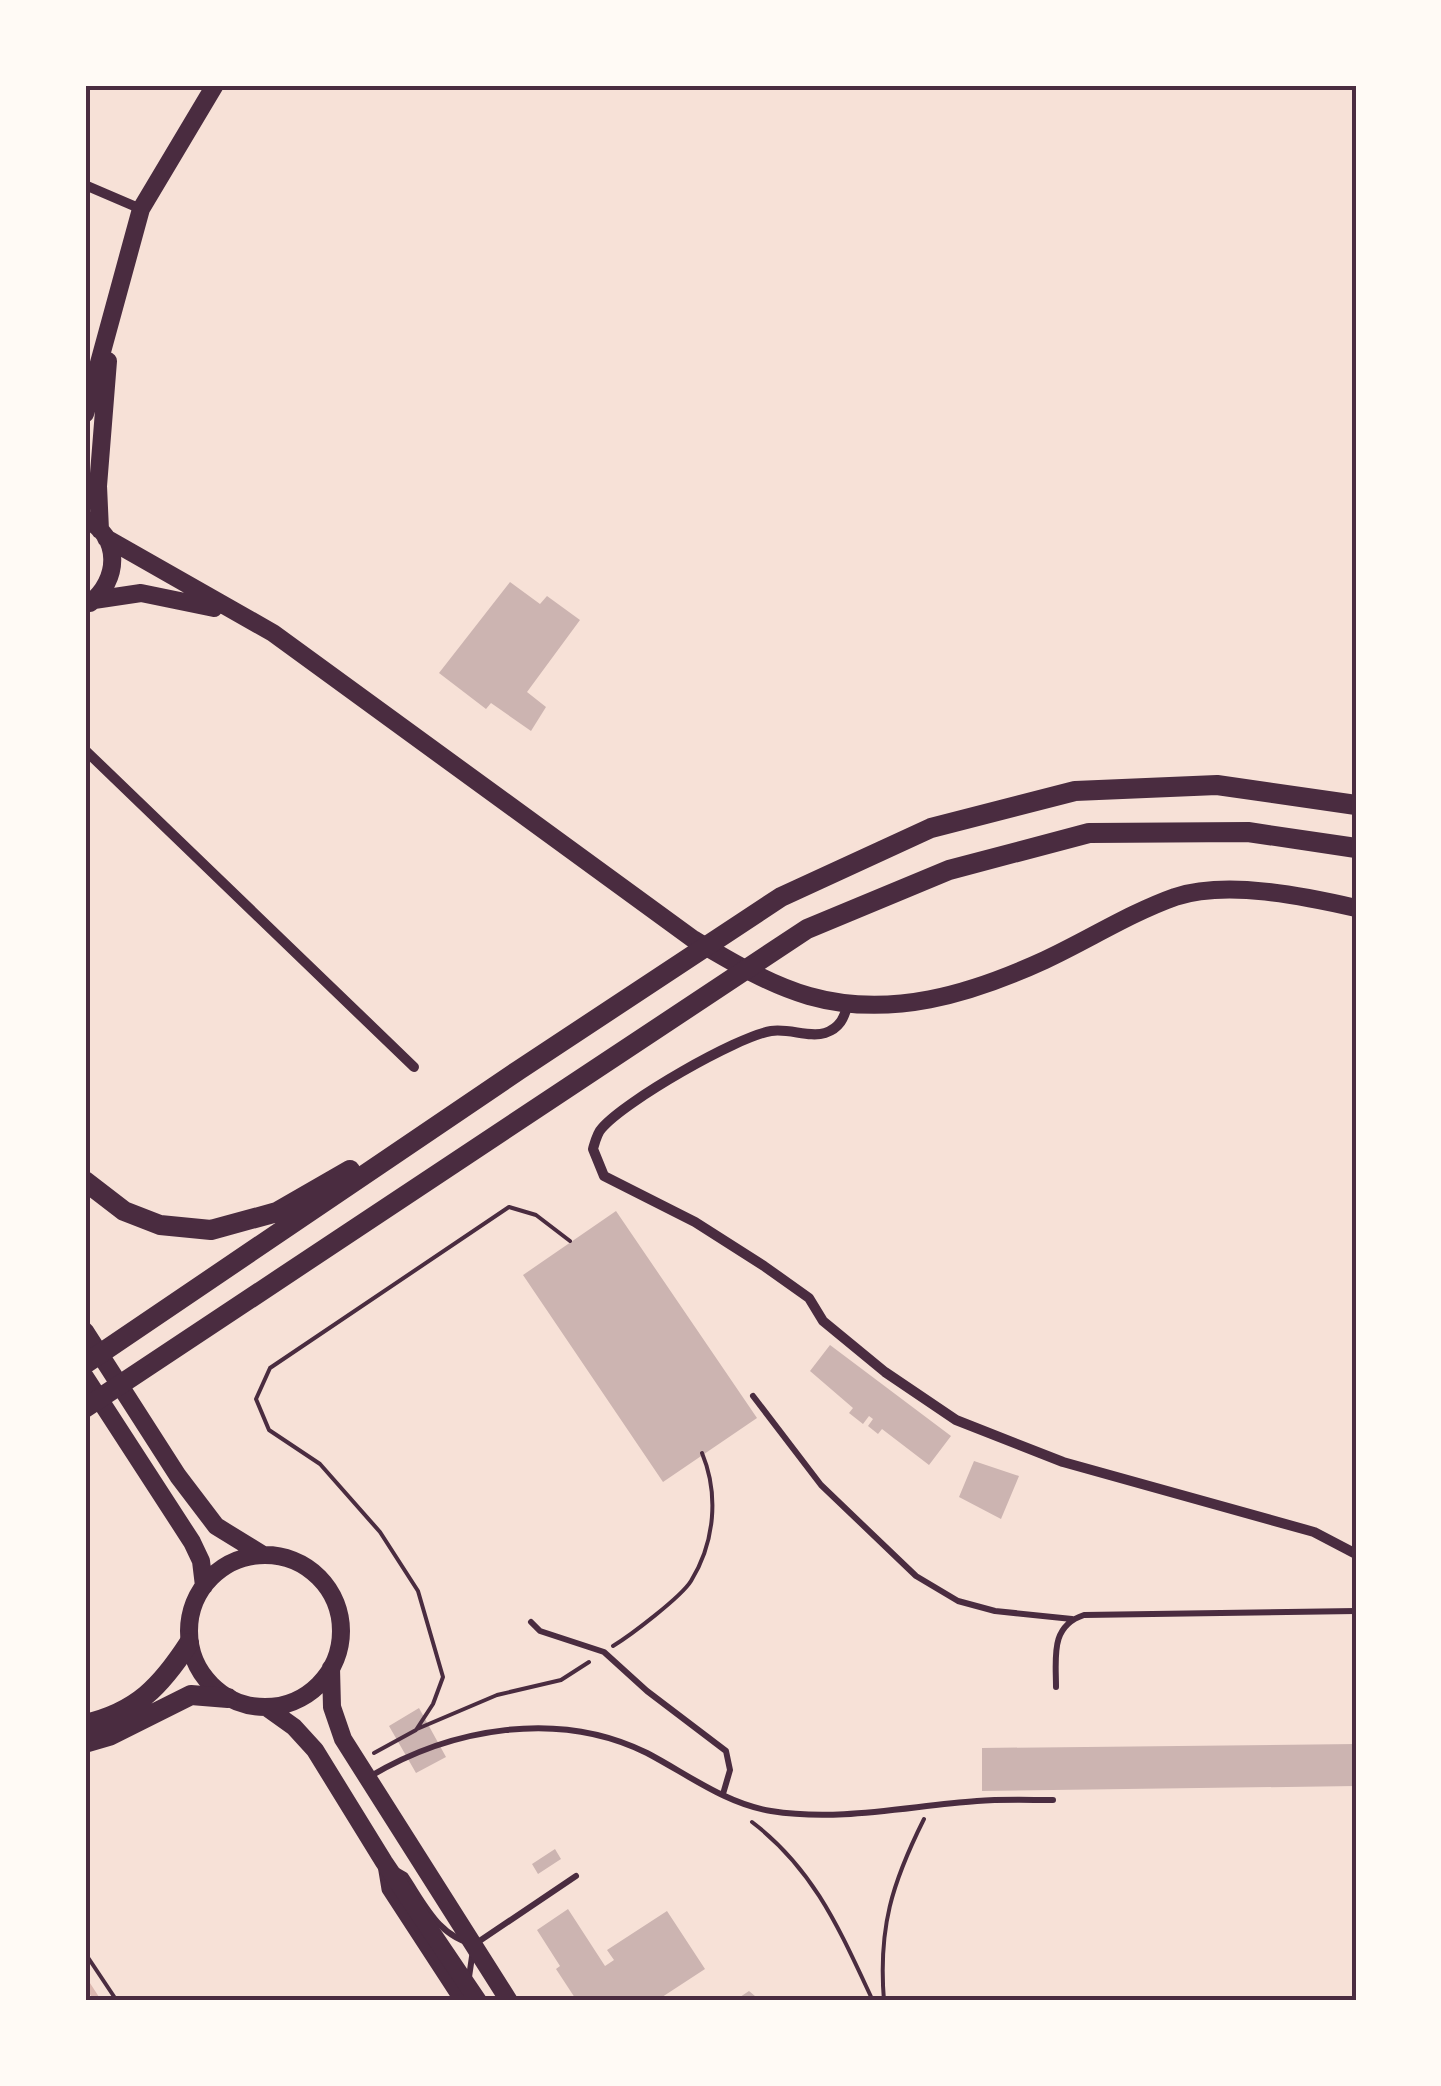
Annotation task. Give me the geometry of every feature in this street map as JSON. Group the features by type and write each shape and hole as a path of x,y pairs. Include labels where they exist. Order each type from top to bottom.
{"highway":[{"path":"85,1364 781,897 931,828 1075,791 1216,785 1356,805"},
{"path":"85,1408 807,929 949,870 1089,832 1248,832 1356,848"},
{"path":"85,1181 124,1210 160,1224 211,1230 277,1212 349,1171 484,1082 518,1070"},
{"path":"85,1724 141,1702 171,1671 190,1643"},
{"path":"85,1743 109,1736 191,1695 228,1698"}],"main road":[{"path":"90,602 111,577 113,562 97,529 107,367 119,294 141,209 215,85"},
{"path":"85,414 92,363 119,294"},
{"path":"97,529 274,633 693,939 782,986 848,1004 948,998 1045,960 1178,896 1242,889 1356,908"},
{"path":"90,602 141,592 243,616"},
{"path":"85,1331 178,1476 216,1526 263,1555 298,1562 325,1584 340,1617 341,1634 331,1668 332,1706 343,1739 509,2001"},
{"path":"85,1377 192,1542 201,1562 204,1586"},
{"path":"263,1555 230,1564 204,1586 192,1607 190,1643 206,1680 228,1698 266,1707 282,1706 309,1693 331,1668"},
{"path":"266,1707 316,1750 470,1996"}],"street":[{"path":"85,185 141,209"},
{"path":"85,750 414,1067"},
{"path":"848,1004 844,1020 833,1030 821,1035 774,1030 742,1040 619,1113 599,1130 593,1149 604,1176 694,1222 764,1266 809,1298 823,1321 885,1372 956,1420 1063,1462 1314,1532 1356,1554"}],"lane":[{"path":"754,1396 821,1485 916,1576 958,1601 995,1611 1072,1619 1096,1613 1356,1611"},
{"path":"1056,1687 1055,1640 1072,1619"},
{"path":"531,1622 540,1631 604,1652 646,1691 726,1751 730,1770 723,1794"},
{"path":"368,1777 409,1755 458,1740 495,1730 546,1728 599,1734 645,1752 723,1794 766,1810 824,1817 980,1800 1053,1800"},
{"path":"384,1862 404,1875 440,1926 456,1941 475,1944"},
{"path":"470,1996 468,1961 475,1944 576,1876"}],"path":[{"path":"416,1730 444,1676 418,1590 380,1532 320,1464 269,1430 256,1398 270,1368 509,1207 536,1214 570,1241"},
{"path":"368,1756 497,1695 562,1680 625,1638 690,1582 709,1536 714,1498 702,1453"},
{"path":"884,2001 883,1941 893,1886 931,1806"},
{"path":"752,1822 782,1845 821,1896 872,2001"},
{"path":"85,1953 117,2001"}],"building":[{"path":"510,582 540,604 547,596 580,620 527,692 546,707 531,731 491,703 486,709 439,673"},
{"path":"616,1211 757,1418 663,1482 523,1275"},
{"path":"830,1345 951,1436 929,1465 882,1429 878,1434 868,1426 873,1419 869,1416 863,1424 849,1413 853,1408 810,1371"},
{"path":"974,1461 1019,1476 1001,1519 959,1497"},
{"path":"419,1708 446,1757 416,1773 389,1726"},
{"path":"1356,1744 1356,1786 982,1791 982,1748"},
{"path":"555,1849 561,1859 538,1874 532,1864"},
{"path":"568,1909 605,1966 614,1960 607,1950 667,1911 705,1969 656,2001 577,2001 537,1930"},
{"path":"749,1991 761,2001 734,2001"}],"waterway":[{"path":"85,1981 98,2001"}]}
